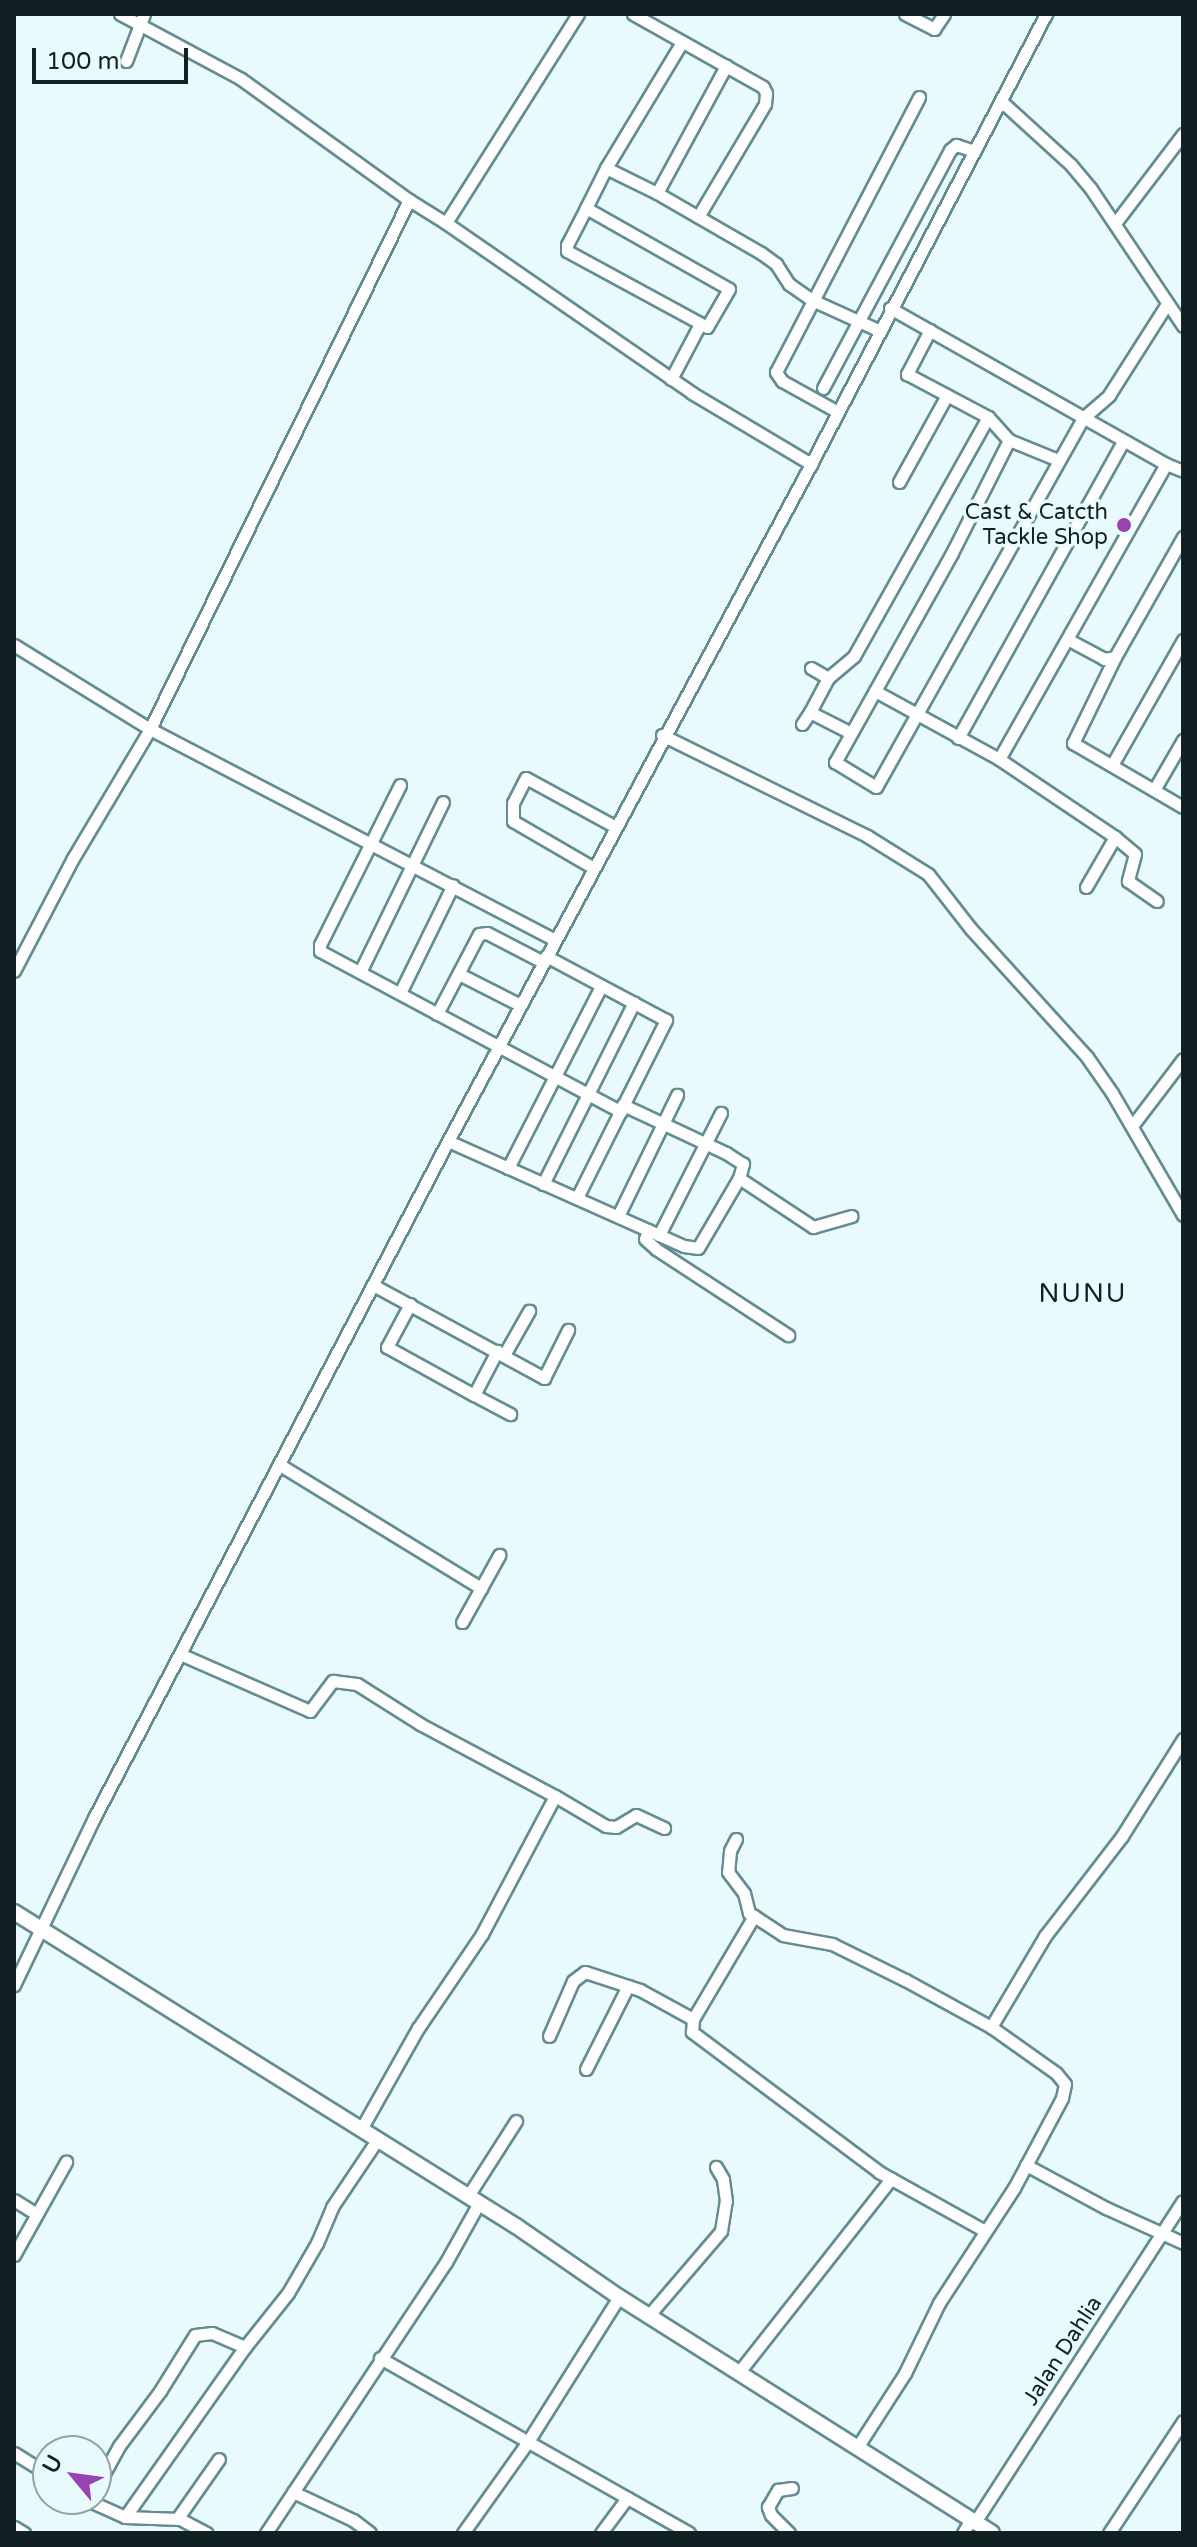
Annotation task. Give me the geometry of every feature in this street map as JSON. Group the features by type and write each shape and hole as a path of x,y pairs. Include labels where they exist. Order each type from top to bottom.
{"main road":[{"path":"14,1912 474,2200 619,2297 992,2533"}],"street":[{"path":"120,14 142,19 241,79 409,200 671,379 811,464"},
{"path":"446,223 578,14"},
{"path":"633,14 763,87 766,93 765,104 698,217"},
{"path":"905,14 934,29 944,14"},
{"path":"14,1985 180,1654 448,1141 662,735 811,464 878,330 1046,14"},
{"path":"126,61 142,19"},
{"path":"586,208 729,289 707,327 699,326 571,255 567,245 606,168 682,42"},
{"path":"657,193 726,66"},
{"path":"838,412 776,375 919,97"},
{"path":"1001,101 1071,165 1116,222 1183,326"},
{"path":"1116,222 1183,134"},
{"path":"823,388 950,150 956,145 974,151"},
{"path":"606,168 657,193 776,264 789,284 812,300 878,330"},
{"path":"14,971 72,860 150,729 409,200"},
{"path":"1009,440 835,762 876,787 1083,418 1109,395 1167,304"},
{"path":"890,308 1123,441 1183,471"},
{"path":"671,379 699,326"},
{"path":"930,330 907,374 988,417 1009,440 1058,460"},
{"path":"899,482 947,395"},
{"path":"802,724 828,678 854,656 988,417"},
{"path":"958,738 1123,441"},
{"path":"999,759 1166,464"},
{"path":"1183,537 1073,738 1073,743 1183,807"},
{"path":"1069,640 1104,659 1115,657"},
{"path":"1112,765 1183,640"},
{"path":"14,645 150,729 555,940"},
{"path":"811,668 828,678"},
{"path":"875,691 999,759 1115,837 1135,854 1128,881 1157,901"},
{"path":"810,712 851,733"},
{"path":"662,735 867,836 928,874 971,929 1087,1057 1132,1126 1183,1215"},
{"path":"1154,790 1183,740"},
{"path":"592,867 513,821 513,803 526,778 616,827"},
{"path":"400,785 319,947 323,953 586,1094 663,1124 740,1160 743,1169 698,1248 654,1232 448,1141"},
{"path":"360,972 443,802"},
{"path":"1086,887 1115,837"},
{"path":"400,993 453,885"},
{"path":"437,1014 483,932 664,1016 666,1022 577,1198"},
{"path":"459,974 520,1005"},
{"path":"508,1168 601,986"},
{"path":"543,1184 634,1002"},
{"path":"1132,1126 1183,1059"},
{"path":"618,1216 677,1095"},
{"path":"721,1113 654,1232 645,1239 788,1335"},
{"path":"739,1178 813,1227 840,1222 851,1216"},
{"path":"373,1285 544,1378 568,1330"},
{"path":"410,1304 387,1347 510,1414"},
{"path":"474,1395 529,1311"},
{"path":"280,1465 481,1588"},
{"path":"462,1622 499,1555"},
{"path":"180,1654 310,1711 333,1681 357,1684 420,1724 606,1826 616,1827 636,1815 664,1828"},
{"path":"991,2027 1045,1936 1122,1836 1183,1739"},
{"path":"361,2129 418,2028 482,1934 555,1796"},
{"path":"736,1839 730,1851 728,1872 744,1893 749,1913 783,1935 821,1940 849,1951 991,2027 1056,2073 1065,2084 1062,2098 1026,2165 939,2303 905,2373 858,2446"},
{"path":"754,1916 693,2019 692,2032 891,2179 985,2231"},
{"path":"549,2036 579,1974 588,1972 670,2004 693,2019"},
{"path":"586,2069 628,1986"},
{"path":"266,2533 446,2262 474,2200 516,2121"},
{"path":"125,2517 245,2347 288,2293 317,2243 332,2207 377,2140"},
{"path":"14,2255 66,2162"},
{"path":"1026,2165 1183,2243"},
{"path":"649,2315 721,2231 726,2201 723,2179 716,2167"},
{"path":"739,2372 891,2179"},
{"path":"14,2200 36,2214"},
{"name":"Jalan Dahlia","path":"963,2533 1183,2201"},
{"path":"463,2533 527,2443 619,2297"},
{"path":"112,2459 195,2335 212,2333 245,2347"},
{"path":"380,2358 689,2533"},
{"path":"1109,2533 1183,2421"},
{"path":"14,2453 32,2464"},
{"path":"177,2519 219,2459"},
{"path":"789,2533 771,2515 768,2507 778,2490 792,2488"},
{"path":"293,2492 353,2520 370,2533"},
{"path":"601,2533 627,2498"},
{"path":"112,2511 125,2517 177,2519 206,2533"},
{"path":"14,2527 24,2533"}],"place":[{"name":"Cast & Catcth Tackle Shop","path":"1124,525"}],"district":[{"name":"NUNU","path":"1083,1294"}]}
